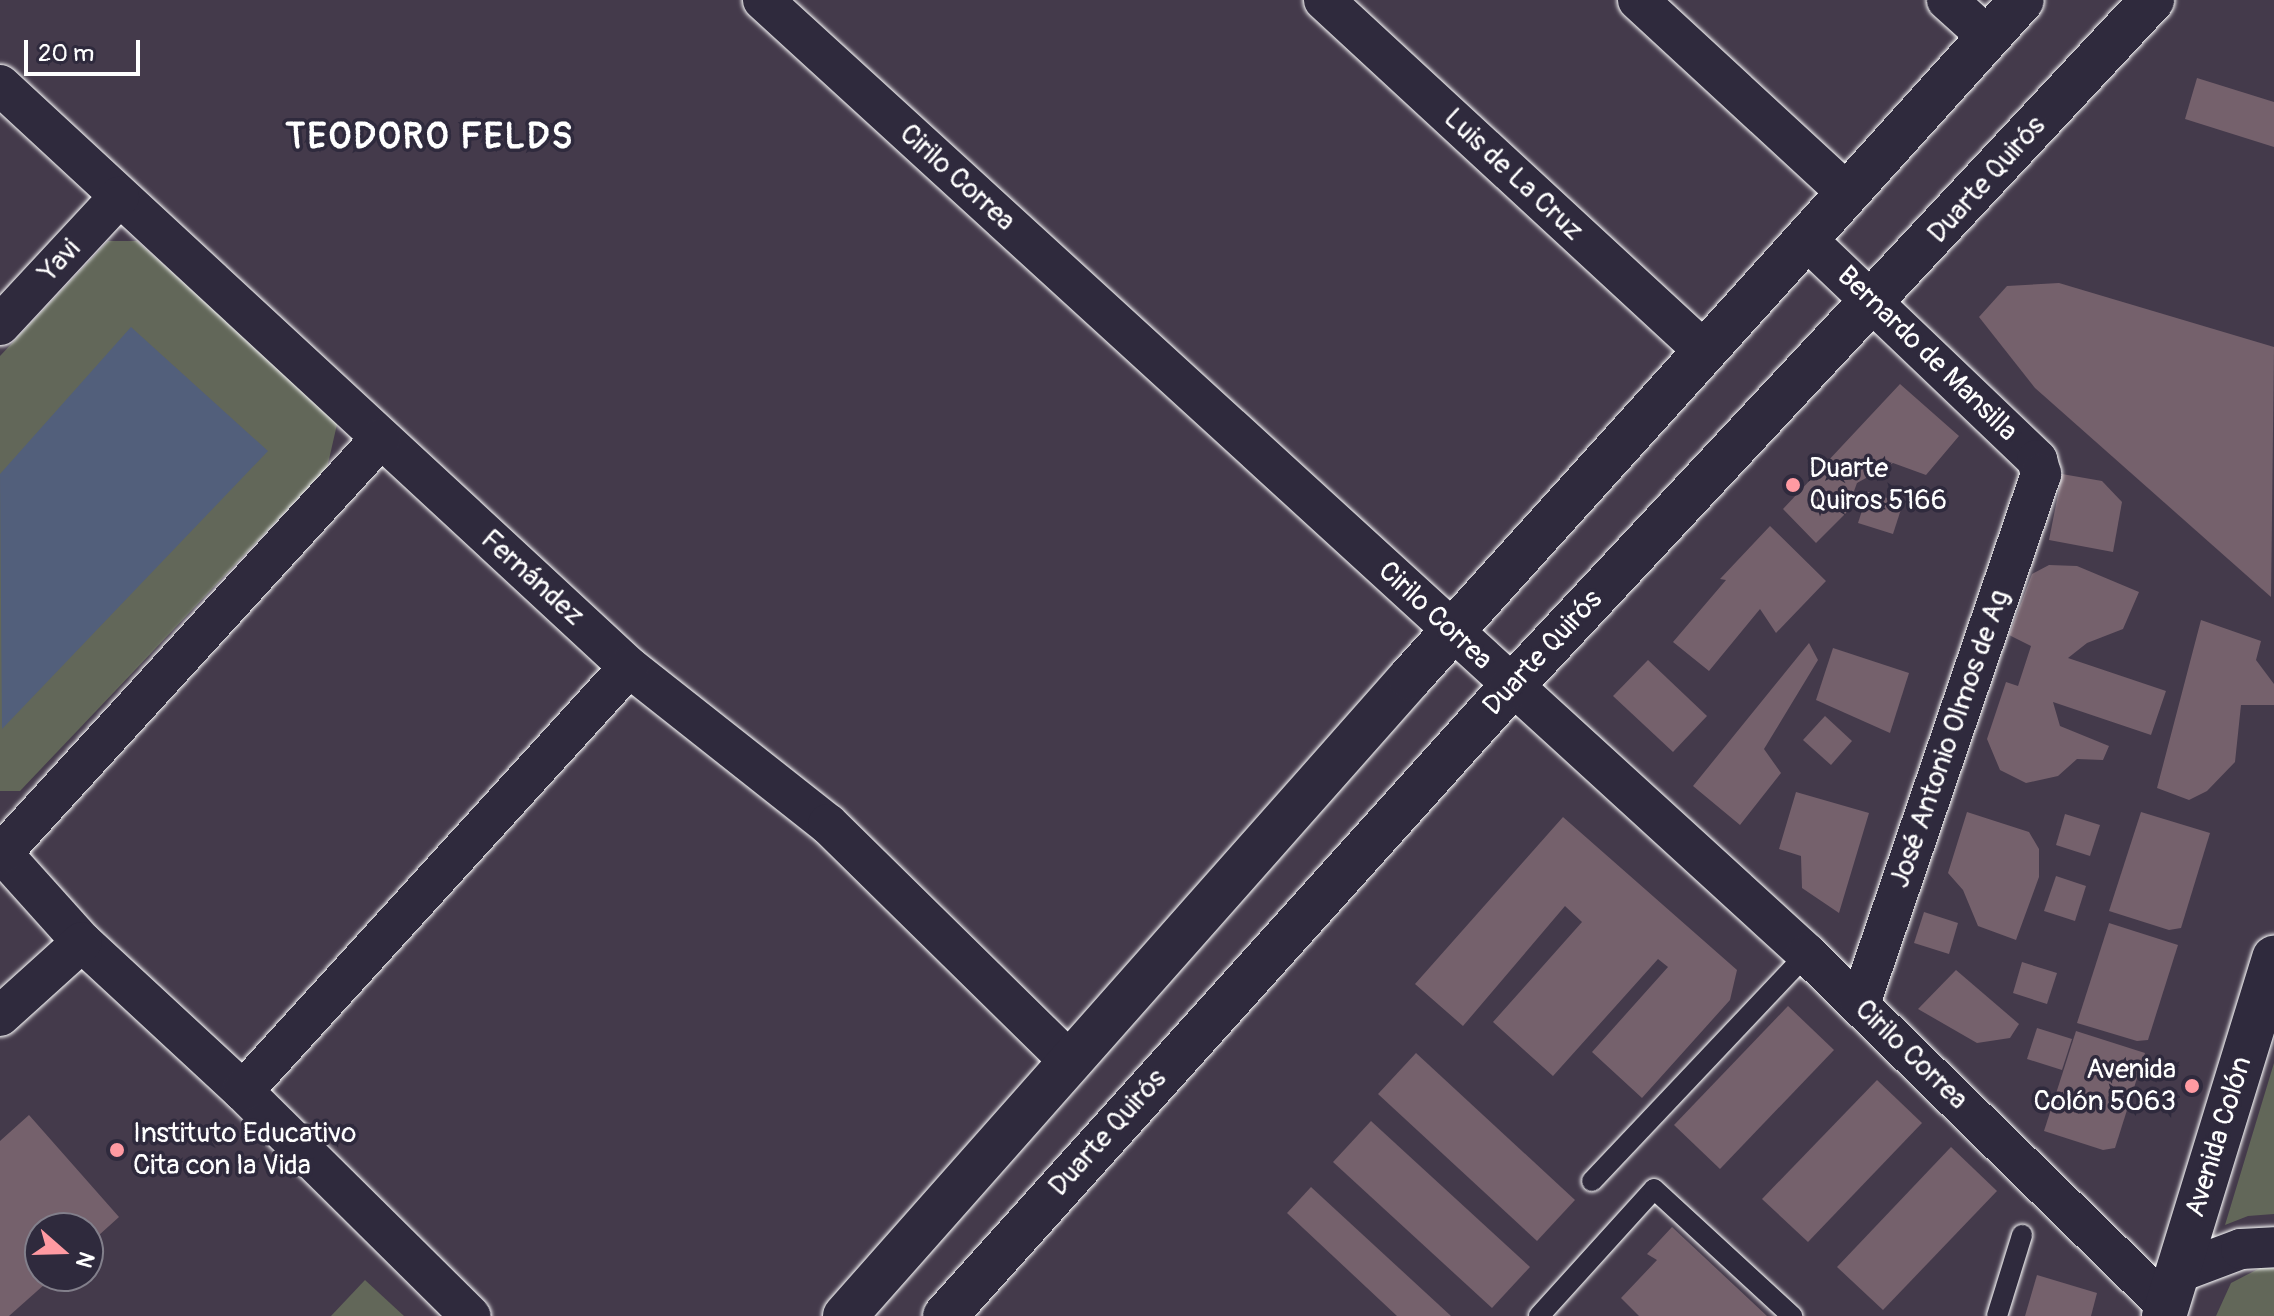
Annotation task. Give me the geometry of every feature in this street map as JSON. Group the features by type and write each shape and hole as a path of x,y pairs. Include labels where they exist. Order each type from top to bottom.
{"main road":[{"path":"845,1316 1703,350 2022,0"},
{"name":"Duarte Quirós","path":"945,1316 1511,687 1875,302 2152,0"},
{"name":"Avenida Colón","path":"2170,1298 2274,958"}],"street":[{"name":"Cirilo Correa","path":"763,0 1511,687 1807,954 2170,1298"},
{"name":"Luis de La Cruz","path":"1324,0 1703,350"},
{"path":"1638,0 1847,193"},
{"path":"1947,0 1988,37"},
{"name":"Fernández","path":"0,85 629,667 828,824 1070,1062"},
{"name":"Yavi","path":"0,325 119,197"},
{"name":"Bernardo de Mansilla","path":"1806,239 2037,460 2041,474"},
{"path":"380,439 1,852 82,942 243,1091 470,1316"},
{"name":"José Antonio Olmos de Ag","path":"1860,1004 2041,474"},
{"path":"243,1091 629,667"},
{"path":"0,1016 82,942"},
{"path":"2170,1298 2241,1249 2274,1247"}],"lane":[{"path":"1592,1181 1807,954"},
{"path":"1539,1316 1654,1189 1792,1316"},
{"path":"1997,1316 2022,1235"}],"green space":[{"path":"108,241 137,241 338,420 327,468 20,791 0,791 0,356"},
{"path":"2274,1063 2274,1214 2248,1216 2225,1225"},
{"path":"2260,1268 2274,1268 2274,1316 2216,1316 2231,1283"},
{"path":"365,1280 404,1316 331,1316"}],"water":[{"path":"131,327 268,451 2,729 0,474"}],"building":[{"path":"2197,78 2274,102 2274,147 2185,119"},
{"path":"2059,283 2274,347 2271,597 2035,388 1979,317 2007,286"},
{"path":"1900,384 1959,436 1926,475 1893,463 1857,483 1846,513 1816,543 1783,509"},
{"path":"2062,474 2102,481 2122,502 2113,552 2049,540"},
{"path":"1868,492 1903,503 1893,534 1858,523"},
{"path":"1770,526 1826,581 1776,633 1760,609 1709,671 1673,642 1726,580 1720,579"},
{"path":"2049,565 2077,566 2139,592 2123,629 2087,643 2068,658 2166,691 2151,735 2053,702 2060,726 2109,746 2103,760 2077,759 2058,776 2026,783 2000,770 1987,739 2006,682 2018,686 2031,646 2009,635 2032,574"},
{"path":"2201,620 2261,641 2256,660 2274,684 2274,705 2241,705 2235,762 2207,791 2189,800 2157,788"},
{"path":"1809,643 1818,660 1764,749 1781,773 1740,825 1693,786"},
{"path":"1833,648 1909,673 1890,733 1816,700"},
{"path":"1648,660 1707,716 1673,752 1613,696"},
{"path":"1825,716 1852,741 1831,765 1803,740"},
{"path":"1796,792 1869,813 1839,913 1802,888 1801,856 1779,849"},
{"path":"1967,812 2029,832 2039,849 2039,877 2016,940 1978,926 1963,890 1948,873"},
{"path":"2141,812 2210,833 2181,928 2169,930 2109,911"},
{"path":"2065,814 2100,825 2090,856 2056,845"},
{"path":"1563,817 1737,970 1730,1000 1642,1098 1592,1052 1668,967 1658,959 1553,1076 1493,1022 1582,922 1565,906 1463,1026 1415,984"},
{"path":"2056,876 2086,886 2075,921 2044,911"},
{"path":"1924,912 1958,923 1949,954 1914,943"},
{"path":"2109,923 2178,945 2148,1040 2137,1041 2077,1023"},
{"path":"2022,962 2057,973 2047,1004 2013,993"},
{"path":"1956,970 2019,1024 2010,1038 1977,1043 1918,1009"},
{"path":"1788,1006 1834,1050 1720,1169 1674,1125"},
{"path":"2037,1028 2072,1039 2062,1070 2027,1059"},
{"path":"2076,1031 2145,1053 2115,1148 2103,1150 2044,1131"},
{"path":"1416,1053 1575,1200 1537,1241 1378,1094"},
{"path":"1877,1080 1922,1123 1808,1242 1762,1199"},
{"path":"29,1115 119,1217 104,1231 104,1212 24,1212 24,1292 36,1292 9,1316 0,1316 0,1141"},
{"path":"1371,1121 1530,1267 1492,1308 1333,1162"},
{"path":"1951,1147 1997,1191 1883,1310 1837,1267"},
{"path":"1311,1187 1451,1316 1397,1316 1287,1213"},
{"path":"1672,1227 1767,1316 1639,1316 1621,1298 1657,1260 1647,1254"},
{"path":"2037,1275 2097,1293 2091,1316 2025,1316"}],"place":[{"name":"Duarte Quiros 5166","path":"1793,485"},
{"name":"Avenida Colón 5063","path":"2192,1086"},
{"name":"Instituto Educativo Cita con la Vida","path":"117,1150"}],"district":[{"name":"TEODORO FELDS","path":"430,137"}]}
